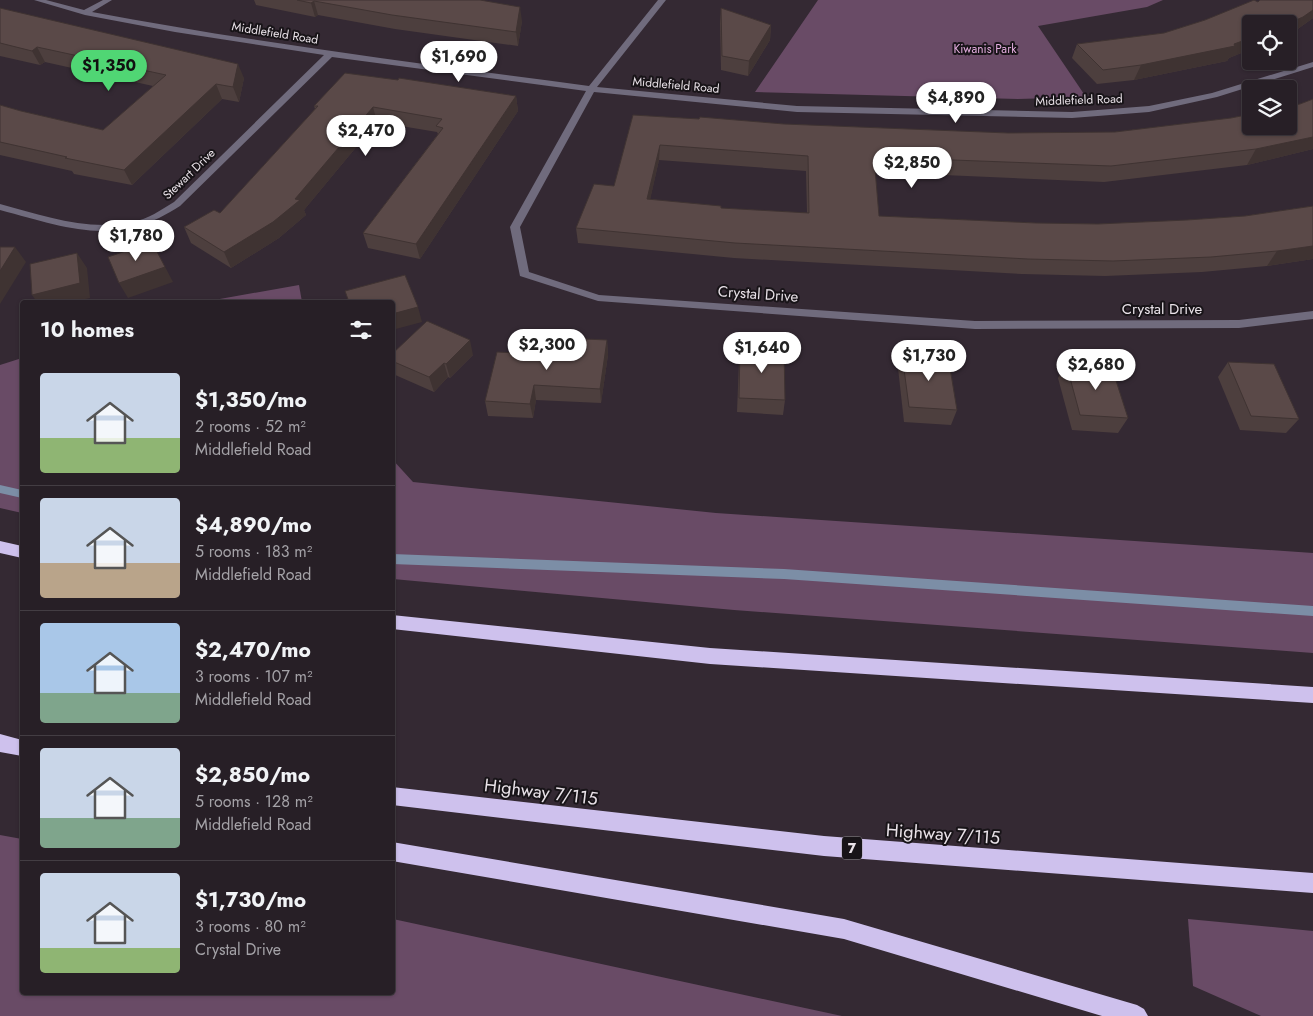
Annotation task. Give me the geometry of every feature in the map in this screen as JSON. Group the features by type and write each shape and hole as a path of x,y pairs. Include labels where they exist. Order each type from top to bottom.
{"highway":[{"path":"0,547 20,552"},
{"path":"395,622 710,656 1313,695"},
{"path":"0,743 20,748"},
{"name":"Highway 7/115","path":"395,796 824,846 1313,883"},
{"path":"395,853 844,929 1137,1016"}],"street":[{"name":"Middlefield Road","path":"38,0 85,13 175,30 330,54 591,89 798,109 1072,115 1149,109 1214,96 1313,64"},
{"path":"85,13 108,0"},
{"name":"Crystal Drive","path":"662,0 591,89 515,227 524,274 598,298 975,324 1239,324 1313,315"},
{"name":"Stewart Drive","path":"0,207 78,226 115,230 163,216 330,54"}],"green space":[{"name":"Kiwanis Park","path":"818,0 1163,0 1147,7 1038,26 1086,97 1018,99 755,92"},
{"path":"299,285 302,300 214,300"},
{"path":"20,359 20,513 0,508 0,365"},
{"path":"395,462 413,482 716,513 1313,553 1313,653 734,610 395,579"},
{"path":"0,835 20,839 20,995 395,995 395,919 842,1016 0,1016"},
{"path":"1188,919 1313,931 1313,1016 1261,1016 1193,986"}],"building":[{"path":"297,0 480,0 520,7 516,32"},
{"path":"1254,0 1258,2 1260,0 1313,0 1313,10 1297,20 1297,15 1242,15 1242,41 1234,44 1235,46 1141,65 1103,70 1077,44 1164,33 1205,20"},
{"path":"0,8 238,64 233,87 216,84 124,170 0,142 0,105 103,130 166,75 37,47 32,51 0,43"},
{"path":"721,8 771,25 749,61 722,56"},
{"path":"345,73 398,80 399,78 516,96 416,244 363,233 443,128 436,126 442,119 373,107 295,199 300,200 273,222 224,252 184,227 214,210 220,213 318,106 314,106"},
{"path":"1313,99 1313,137 1256,149 1111,166 874,157 879,216 1098,224 1245,216 1313,206 1313,246 1211,257 1113,261 1028,259 735,243 576,228 594,184 614,186 633,115 699,119 700,117 784,124 1008,133 1115,132 1242,116 1242,135 1297,135 1297,105","holes":["660,145 808,156 809,213 721,208 721,206 647,199"]},
{"path":"152,242 165,267 119,283 108,257"},
{"path":"0,247 15,247 0,271"},
{"path":"77,253 80,283 32,295 30,264"},
{"path":"405,275 418,307 395,313 395,300 348,300 345,291"},
{"path":"427,321 470,340 446,364 444,363 429,377 395,362 395,351"},
{"path":"563,338 607,340 600,389 534,385 530,404 485,401 497,352 559,355"},
{"path":"740,347 784,350 785,400 739,398"},
{"path":"902,354 948,356 957,410 909,407"},
{"path":"1228,362 1274,364 1299,419 1251,416"},
{"path":"1066,363 1111,365 1128,418 1080,415"}],"waterway":[{"path":"0,489 20,494"},
{"path":"395,559 784,574 1313,611"}]}
